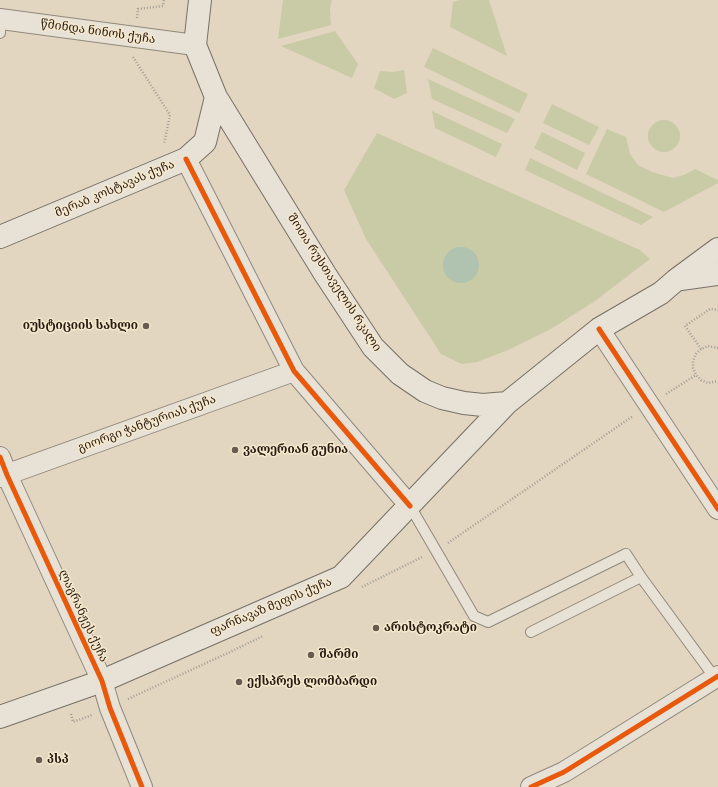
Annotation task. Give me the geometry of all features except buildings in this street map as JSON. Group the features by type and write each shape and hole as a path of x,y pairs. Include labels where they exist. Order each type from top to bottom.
{"main road":[{"name":"შოთა რუსთაველის რკალი","path":"200,0 195,45 216,97 325,274 373,347 400,374 425,391 442,398 470,404 483,405 507,403"},
{"name":"მერაბ კოსტავას ქუჩა","path":"0,237 186,159 205,142 216,97"},
{"path":"507,403 598,329 661,292 718,249"},
{"path":"676,280 718,274"},
{"name":"ფარნავაზ მეფის ქუჩა","path":"0,717 102,681 341,577 507,403"}],"street":[{"name":"წმინდა ნინოს ქუჩა","path":"0,23 135,36 195,45"},
{"path":"186,159 294,371 410,506"},
{"path":"598,329 650,404 718,508"},
{"name":"გიორგი ჭანტურიას ქუჩა","path":"2,470 294,371"},
{"name":"ლაგრანჟეს ქუჩა","path":"2,470 102,681 110,708 142,787"},
{"path":"531,787 564,772 716,677"}],"lane":[{"path":"410,506 474,616 488,622 626,554 640,577 716,677"},
{"path":"531,632 640,577"}],"path":[{"path":"164,0 163,6 138,9 133,57 170,115 164,146"},
{"path":"701,349 685,326 710,309 718,310"},
{"path":"718,348 708,346 701,349 696,354 693,361 693,368 696,375 701,380 708,383 718,382"},
{"path":"357,590 436,551 650,404 696,375"},
{"path":"123,701 264,636"}],"shaded area":[{"path":"283,0 332,0 330,9 331,25 278,39"},
{"path":"459,0 489,0 507,56 450,27 453,2"},
{"path":"335,31 358,64 352,78 281,46"},
{"path":"433,48 528,94 519,113 424,67"},
{"path":"404,70 407,93 394,99 374,88 380,71 393,72"},
{"path":"428,79 515,119 507,133 432,99"},
{"path":"552,104 599,127 589,145 543,123"},
{"path":"432,111 502,144 496,157 435,128"},
{"path":"664,120 673,123 677,127 680,136 677,145 673,149 664,152 655,149 651,145 648,136 651,127 655,123"},
{"path":"607,129 626,137 630,154 638,165 652,172 673,178 684,175 695,169 718,180 718,183 664,212 586,174"},
{"path":"542,132 585,153 577,170 534,148"},
{"path":"377,133 640,250 650,259 595,301 551,329 508,350 477,362 462,364 441,354 366,239 344,190"},
{"path":"530,158 653,217 641,225 525,170"},
{"path":"465,247 474,252 478,258 478,272 474,278 465,283 457,283 448,278 444,272 443,261 448,252 454,248"}],"cycle path":[{"path":"186,159 294,371 410,506"},
{"path":"599,329 718,509"},
{"path":"0,457 102,681 110,708 142,787"},
{"path":"531,787 564,772 718,676"}],"place":[{"name":"იუსტიციის სახლი","path":"146,326"},
{"name":"ვალერიან გუნია","path":"235,450"},
{"name":"არისტოკრატი","path":"376,628"},
{"name":"შარმი","path":"311,655"},
{"name":"ექსპრეს ლომბარდი","path":"239,682"},
{"name":"პსპ","path":"39,760"}]}
